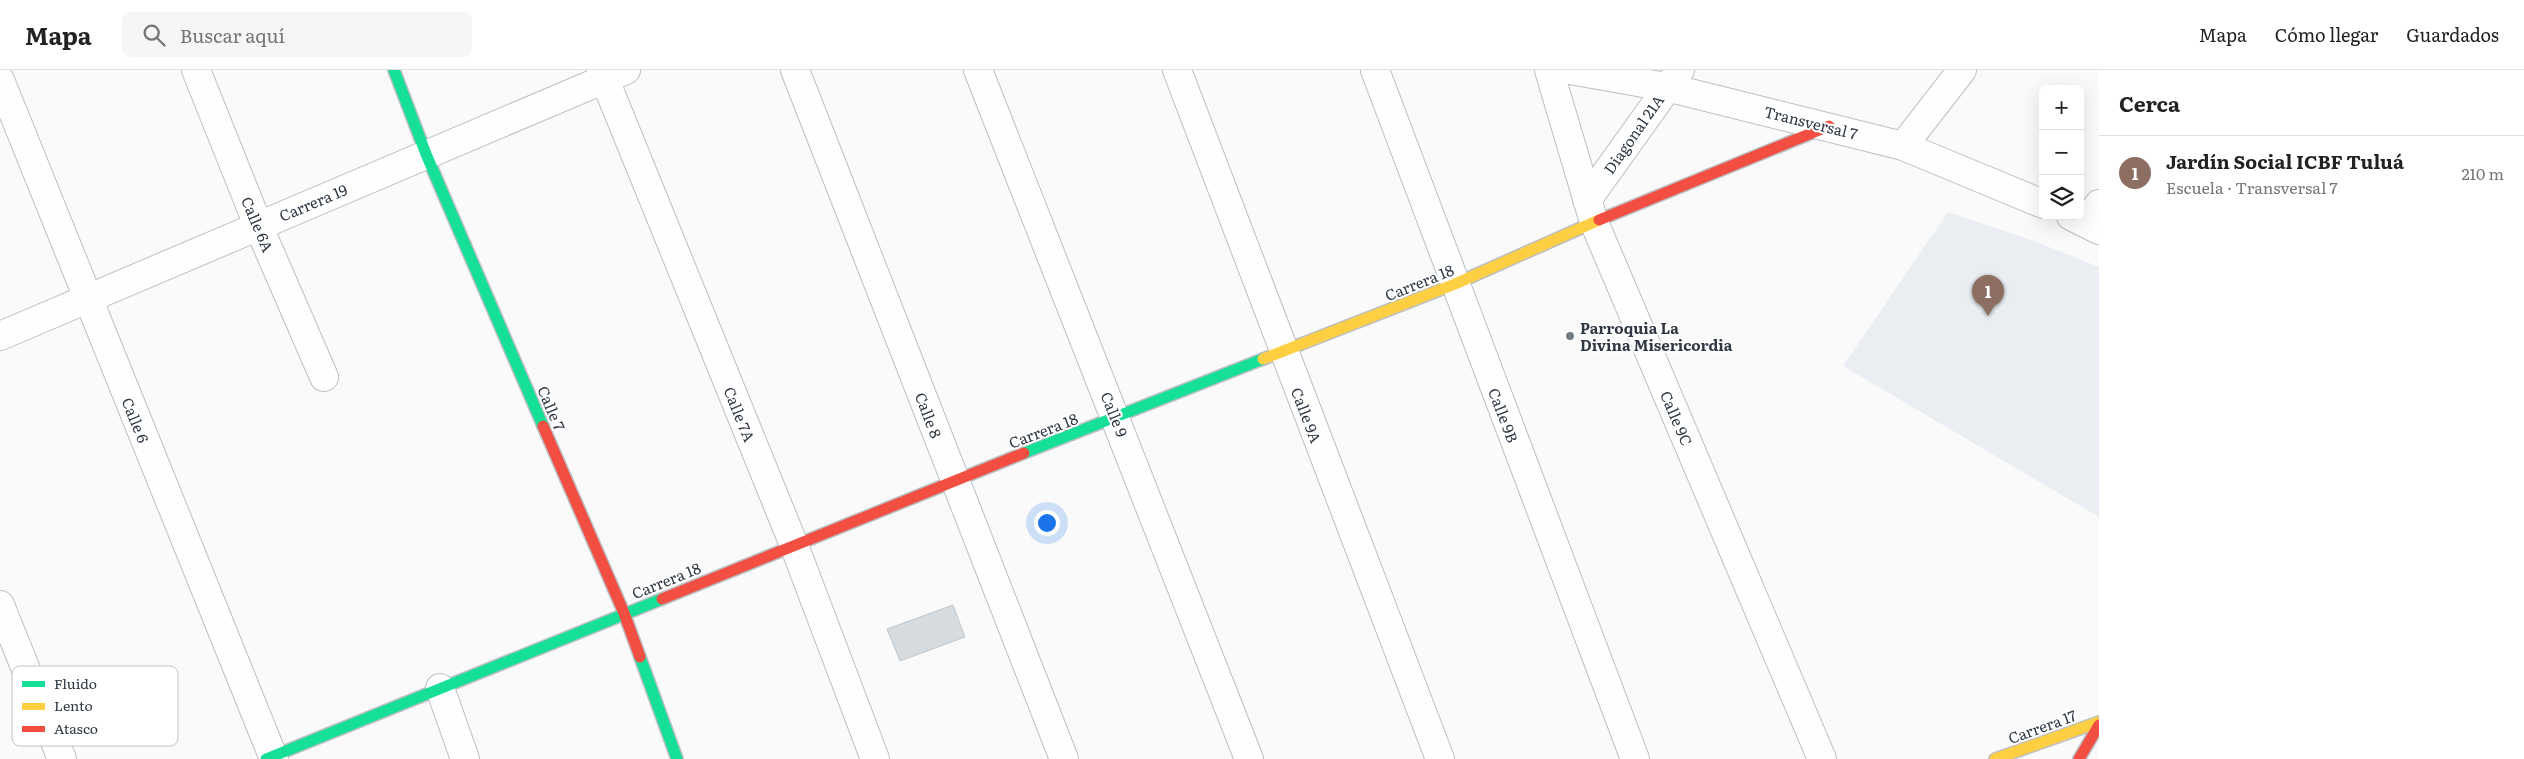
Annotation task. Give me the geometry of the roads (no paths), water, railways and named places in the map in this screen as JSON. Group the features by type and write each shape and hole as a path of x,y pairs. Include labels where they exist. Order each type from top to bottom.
{"street":[{"name":"Calle 6A","path":"196,70 258,226 324,376"},
{"name":"Calle 7","path":"394,70 426,154 624,613 677,759"},
{"name":"Calle 8","path":"795,70 1064,759"},
{"name":"Calle 9","path":"978,70 1249,759"},
{"name":"Calle 9A","path":"1177,70 1440,759"},
{"name":"Calle 9B","path":"1375,70 1634,759"},
{"name":"Calle 9C","path":"1549,70 1591,211 1822,759"},
{"name":"Transversal 7","path":"1570,70 1673,79 1903,146 2039,202"},
{"path":"1903,146 1962,70"},
{"name":"Carrera 19","path":"0,336 426,154 610,73"},
{"name":"Calle 7A","path":"610,73 794,545 875,759"},
{"name":"Diagonal 21A","path":"1591,211 1673,79"},
{"name":"Calle 6","path":"0,80 271,758"},
{"name":"Carrera 18","path":"271,758 954,480 1454,284 1591,211 1829,126"},
{"path":"0,605 25,666"},
{"path":"440,688 465,759"},
{"path":"2079,759 2099,724"},
{"name":"Carrera 17","path":"1995,759 2099,724"},
{"path":"57,746 62,759"}],"place":[{"name":"Jardín Social ICBF Tuluá","path":"1988,316"},
{"name":"Parroquia La Divina Misericordia","path":"1570,336"}]}
